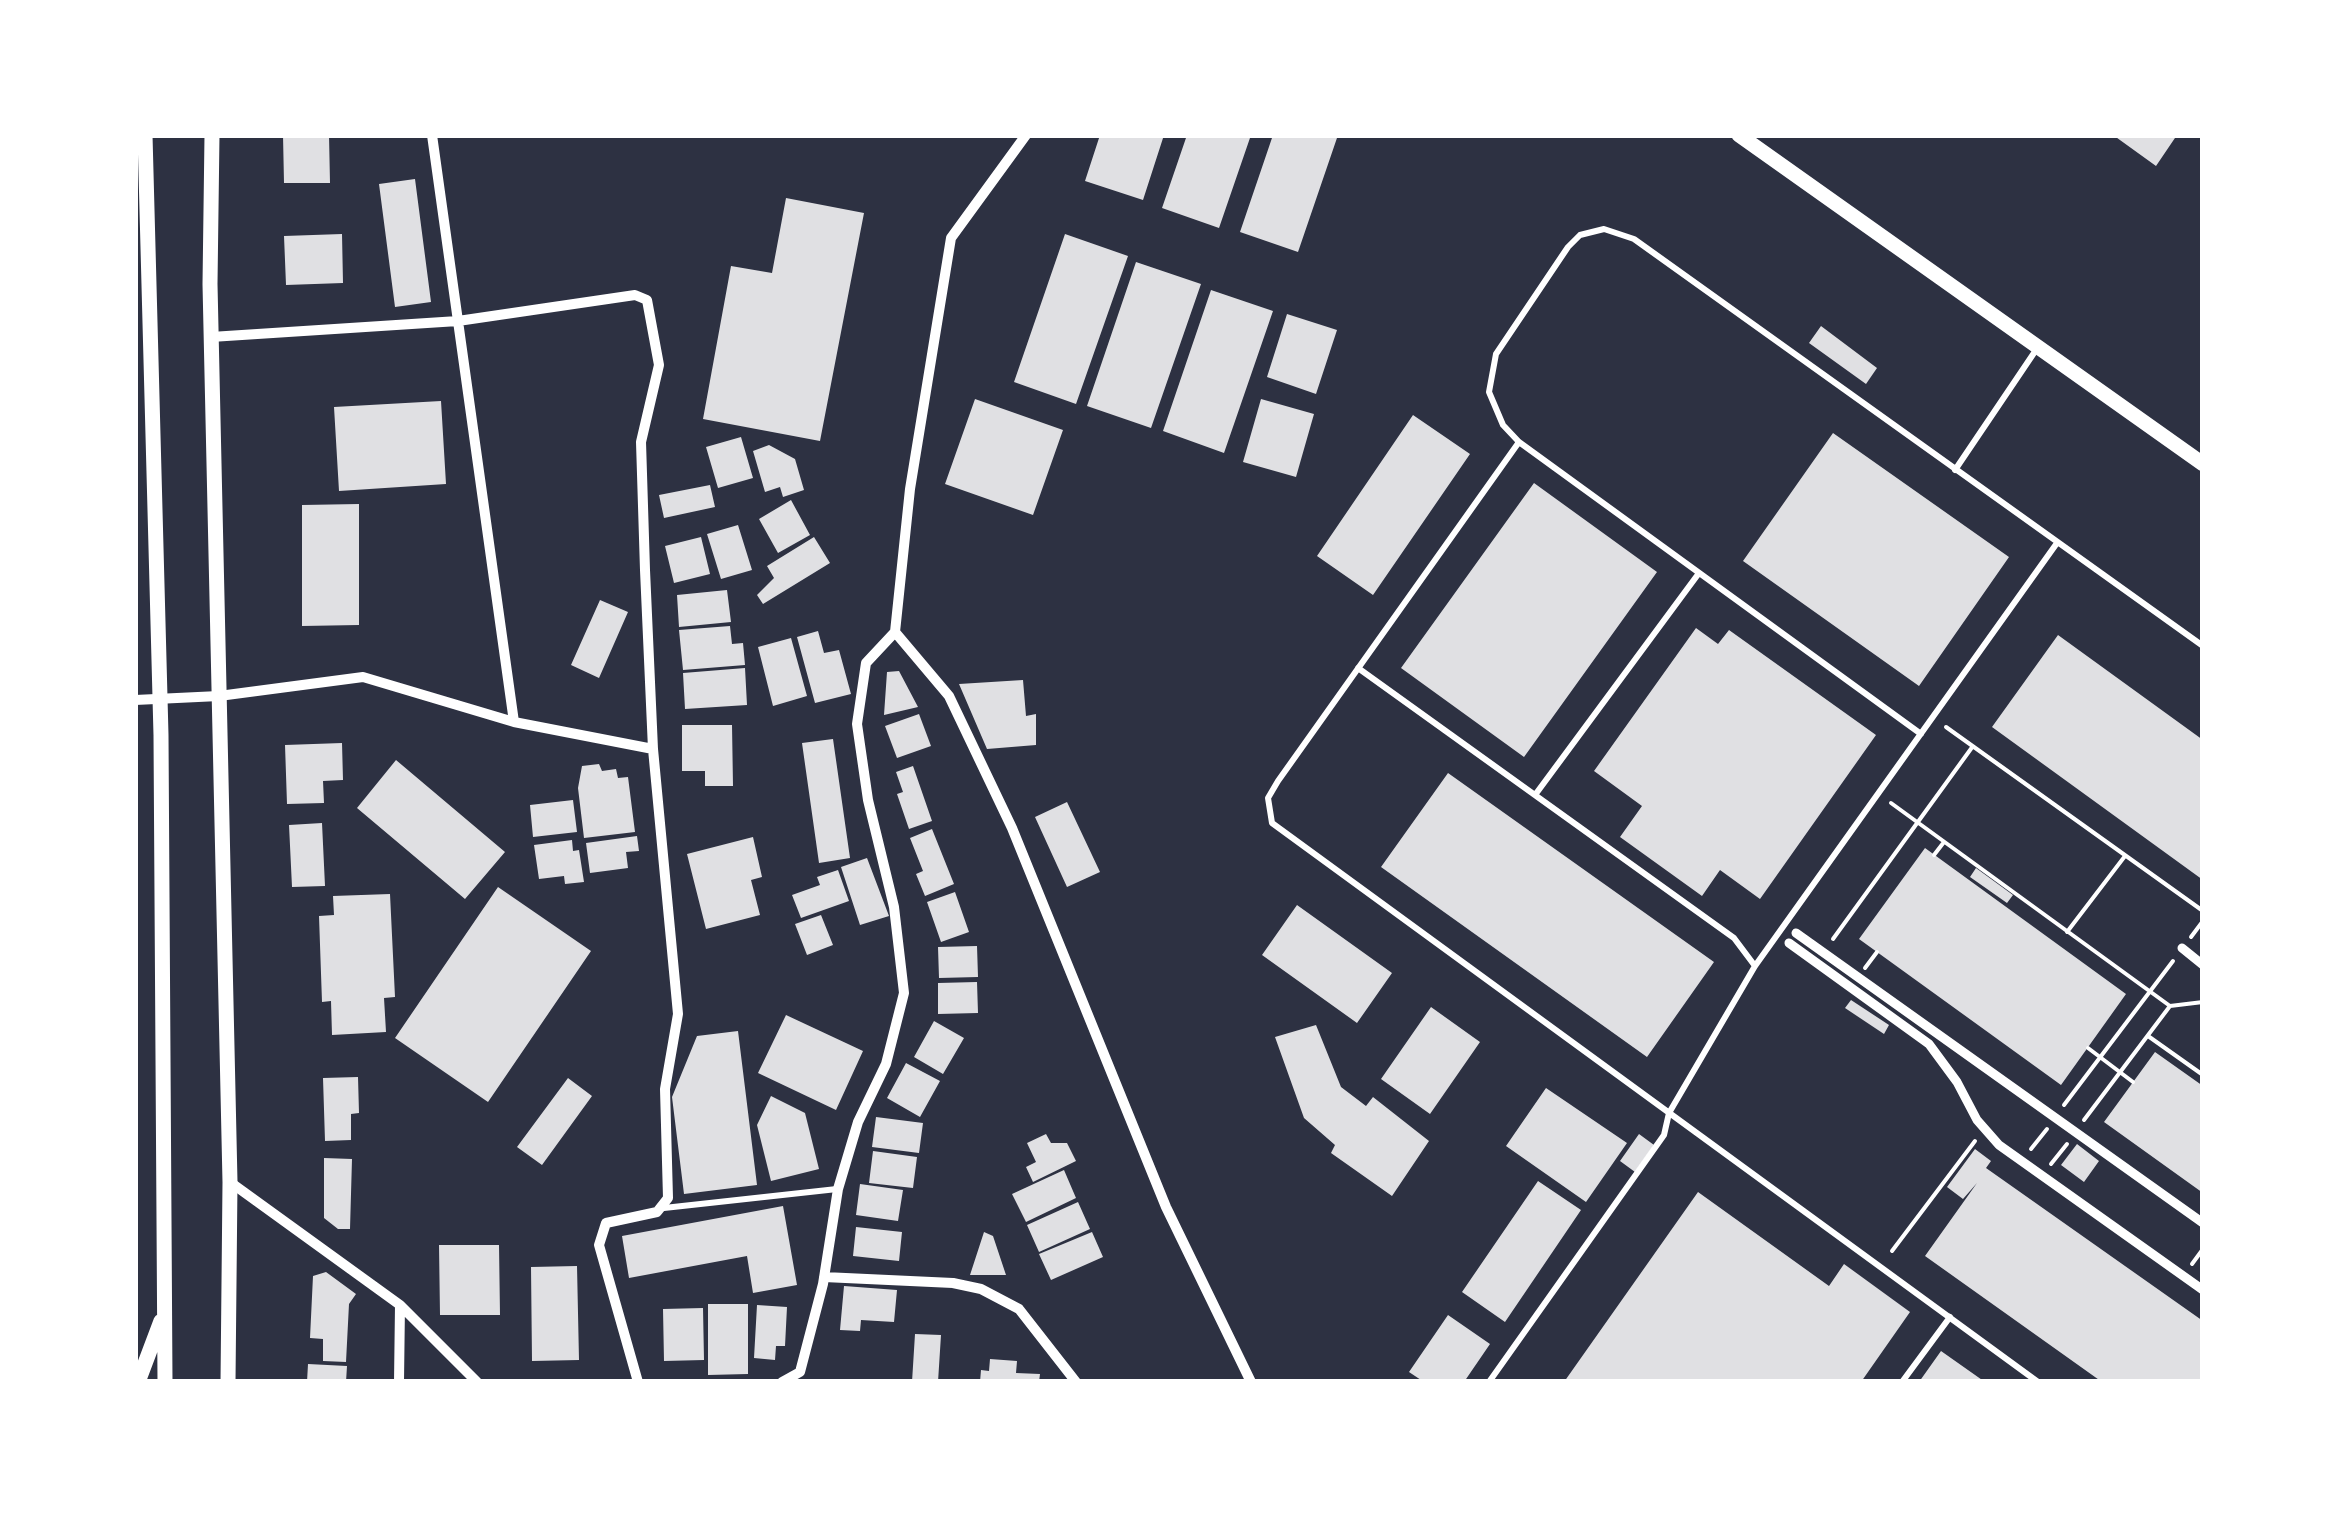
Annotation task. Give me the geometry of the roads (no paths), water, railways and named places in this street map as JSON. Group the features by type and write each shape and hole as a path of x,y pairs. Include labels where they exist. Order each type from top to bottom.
{"street":[{"path":"144,135 160,699 165,1382"},
{"path":"212,135 211,337 230,1182 228,1382"},
{"path":"432,135 514,722"},
{"path":"782,1382 800,1372 824,1276 838,1189 858,1122 886,1064 904,993 894,907 868,800 857,724 866,664 896,632 910,489 952,238 1026,135"},
{"path":"1740,135 2203,464"},
{"path":"211,337 458,321 636,295 647,300 659,365 641,442 653,749 678,1014 665,1090 664,1208 606,1222 599,1245 638,1382"},
{"path":"896,632 949,696 1012,828 1166,1207 1251,1382"},
{"path":"135,700 220,696 363,677 514,722 653,749"},
{"path":"1796,933 2203,1223"},
{"path":"1789,942 1929,1044 1951,1072 1984,1129 2022,1161 2203,1290"},
{"path":"2182,948 2203,965"},
{"path":"230,1182 400,1306 477,1382"},
{"path":"824,1276 954,1284 980,1290 1018,1309 1076,1382"},
{"path":"399,1382 400,1306"},
{"path":"138,1382 164,1312"}],"lane":[{"path":"1922,734 1519,442 1492,404 1489,380 1496,354 1580,235 1604,229 1634,239 2203,646"},
{"path":"1954,470 2038,347"},
{"path":"1519,442 1272,789 1267,807 1272,822 2038,1382"},
{"path":"1489,1382 1664,1135 1669,1113 1756,966 2057,544"},
{"path":"1535,795 1699,573"},
{"path":"1358,668 1734,938 1756,966"},
{"path":"664,1208 838,1189"},
{"path":"1902,1382 1950,1318"}]}
